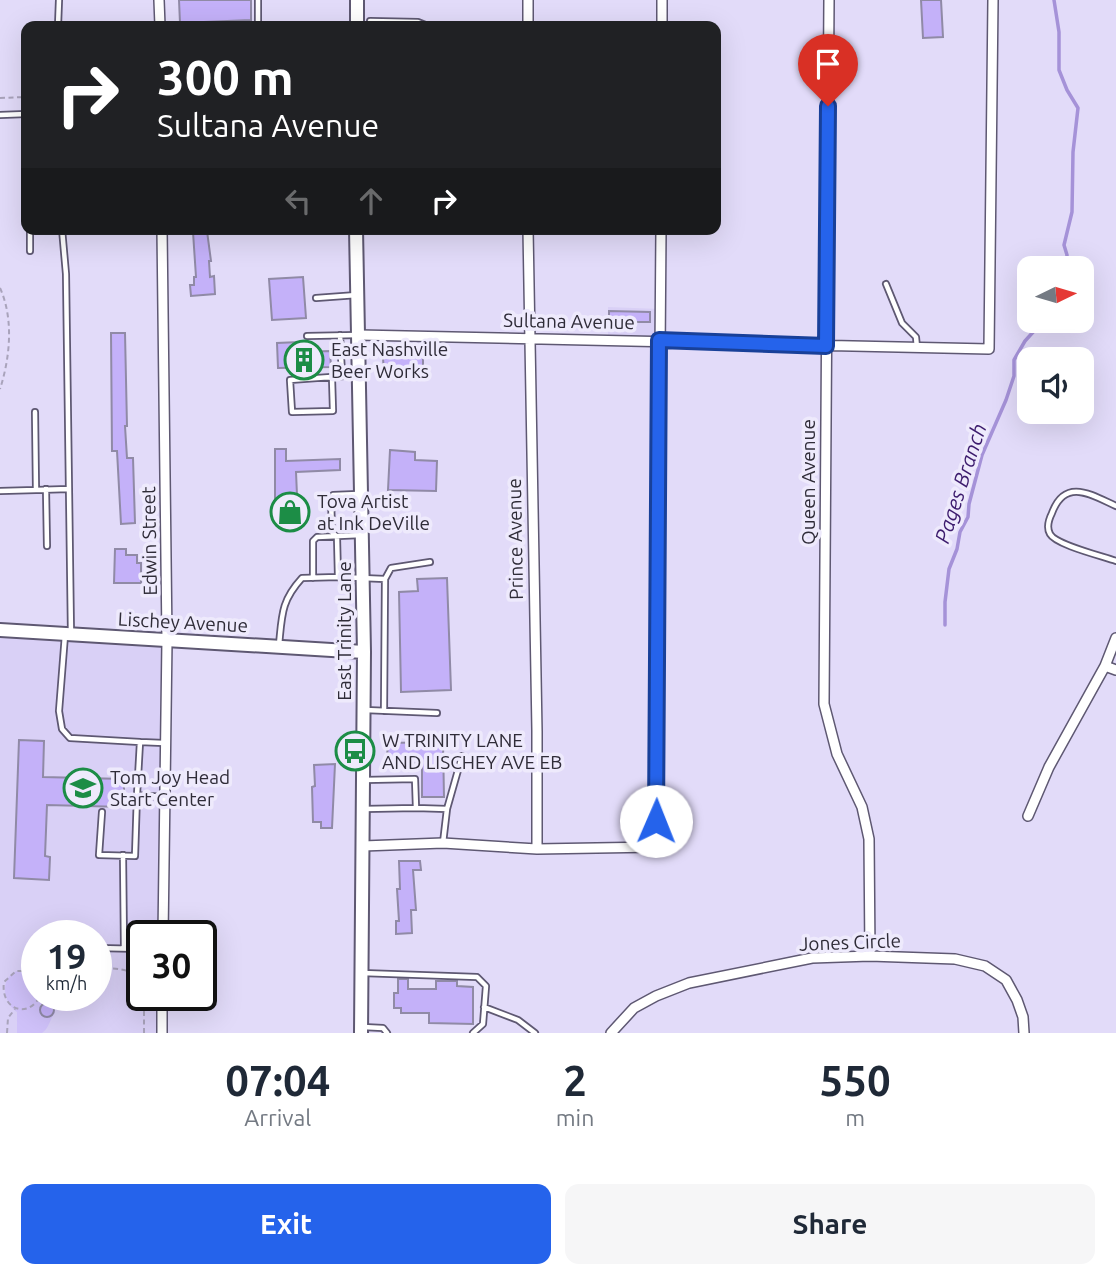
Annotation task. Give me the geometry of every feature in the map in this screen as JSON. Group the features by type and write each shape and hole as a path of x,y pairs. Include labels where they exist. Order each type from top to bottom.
{"main road":[{"path":"357,0 357,21"},
{"name":"East Trinity Lane","path":"356,235 364,577 361,1030"},
{"name":"Lischey Avenue","path":"0,630 364,652"}],"street":[{"path":"159,0 160,21"},
{"path":"527,0 528,21"},
{"path":"662,0 662,21"},
{"name":"Queen Avenue","path":"829,0 824,705 837,754 862,807 869,839 870,956"},
{"name":"Sultana Avenue","path":"359,335 989,349 993,0"},
{"name":"Edwin Street","path":"162,235 167,640 163,920"},
{"name":"Prince Avenue","path":"528,235 537,849"},
{"path":"363,846 443,843 537,849 656,847 661,235"},
{"path":"1028,817 1049,767 1105,666 1116,638"},
{"path":"1105,666 1116,670"},
{"name":"Jones Circle","path":"611,1033 634,1008 690,983 812,958 870,956 955,959 985,966 1006,981 1023,1017 1024,1033"},
{"path":"162,1011 162,1033"}],"lane":[{"path":"58,21 59,0"},
{"path":"258,0 258,21"},
{"path":"0,115 21,114"},
{"path":"30,235 30,251"},
{"path":"63,235 66,274 69,488 68,634 59,711 62,729 70,738 165,743"},
{"path":"886,284 902,323 916,337 916,348"},
{"path":"316,298 357,295"},
{"path":"340,335 342,375"},
{"path":"307,336 359,335"},
{"path":"332,378 333,411 292,412 290,380 359,374"},
{"path":"35,412 36,490"},
{"path":"0,491 69,488"},
{"path":"46,489 47,546"},
{"path":"1116,506 1083,492 1069,492 1056,503 1048,524 1049,534 1059,542 1116,561"},
{"path":"338,577 337,537 332,532 331,498 333,495 362,493"},
{"path":"313,578 313,541 317,537 363,535"},
{"path":"384,711 385,579 391,569 430,562"},
{"path":"279,647 287,594 302,578 385,579"},
{"path":"364,710 437,713"},
{"path":"102,812 99,855 135,856 140,742"},
{"path":"443,843 447,809 462,756"},
{"path":"363,780 415,779 416,808"},
{"path":"137,795 164,797"},
{"path":"363,809 447,809"},
{"path":"112,948 124,948 124,855"},
{"path":"361,972 477,977 486,986 483,1024 473,1033"},
{"path":"484,1007 518,1020 535,1033"},
{"path":"361,1030 383,1028 387,1033"}],"path":[{"path":"0,98 21,97"},
{"path":"0,288 8,304 8,364 0,389"},
{"path":"21,971 7,977 1,988 5,1000 15,1008 21,1008"},
{"path":"7,1033 8,1018 15,1008"},
{"path":"144,1011 144,1033"}],"shaded area":[{"path":"608,307 660,309 659,340 608,340"},
{"name":"Tom Joy Head Start Center","path":"0,630 167,640 164,920 126,920 126,1011 163,1011 162,1033 0,1033"},
{"path":"21,970 21,1011 55,1011 42,1033 17,1033 17,1012 11,1007 5,994 7,981 16,971"}],"building":[{"path":"179,0 251,0 251,20 180,21"},
{"path":"921,0 941,0 943,37 923,38"},
{"path":"193,235 208,235 210,277 214,276 215,294 191,296 190,285 194,285 196,277"},
{"path":"303,277 306,318 272,320 269,279"},
{"path":"609,311 650,312 650,322 609,322"},
{"path":"111,333 125,333 125,426 127,458 133,458 135,523 121,524 117,451 112,451"},
{"name":"East Nashville Beer Works","path":"299,342 299,352 330,351 331,367 278,368 277,343"},
{"path":"423,356 423,375 384,377 383,357"},
{"path":"275,449 286,449 286,461 340,459 340,470 296,472 298,518 275,519"},
{"path":"390,450 415,452 415,460 437,461 436,491 388,490"},
{"path":"115,549 126,549 126,555 137,555 137,563 141,563 141,583 114,583"},
{"path":"447,578 451,690 401,692 399,592 418,591 417,579"},
{"path":"19,740 44,741 43,777 124,779 124,807 47,805 45,856 50,857 49,880 14,878"},
{"path":"443,742 444,797 422,797 422,763 388,764 387,743"},
{"path":"335,764 332,828 321,828 321,822 313,822 314,765"},
{"path":"399,861 420,861 421,870 413,870 416,910 411,910 412,933 396,934 396,921 399,921"},
{"path":"398,979 408,979 408,989 436,989 436,981 457,981 457,986 473,987 473,1024 429,1023 429,1013 401,1013 401,1008 394,1008"},
{"path":"54,1011 50,1017 44,1017 40,1013"}],"waterway":[{"name":"Pages Branch","path":"1054,0 1059,32 1059,70 1078,108 1073,152 1072,212 1064,245 1067,256"},
{"name":"Pages Branch","path":"945,625 949,569 960,532 968,517 982,455 1006,400 1014,376 1014,360 1032,333"}],"place":[{"name":"East Nashville Beer Works","path":"304,360"},
{"name":"Tova Artist at Ink DeVille","path":"290,512"},
{"name":"W TRINITY LANE AND LISCHEY AVE EB","path":"355,751"},
{"name":"Tom Joy Head Start Center","path":"83,788"}],"route":[{"path":"656,821 659,340 826,346 828,106"}]}
